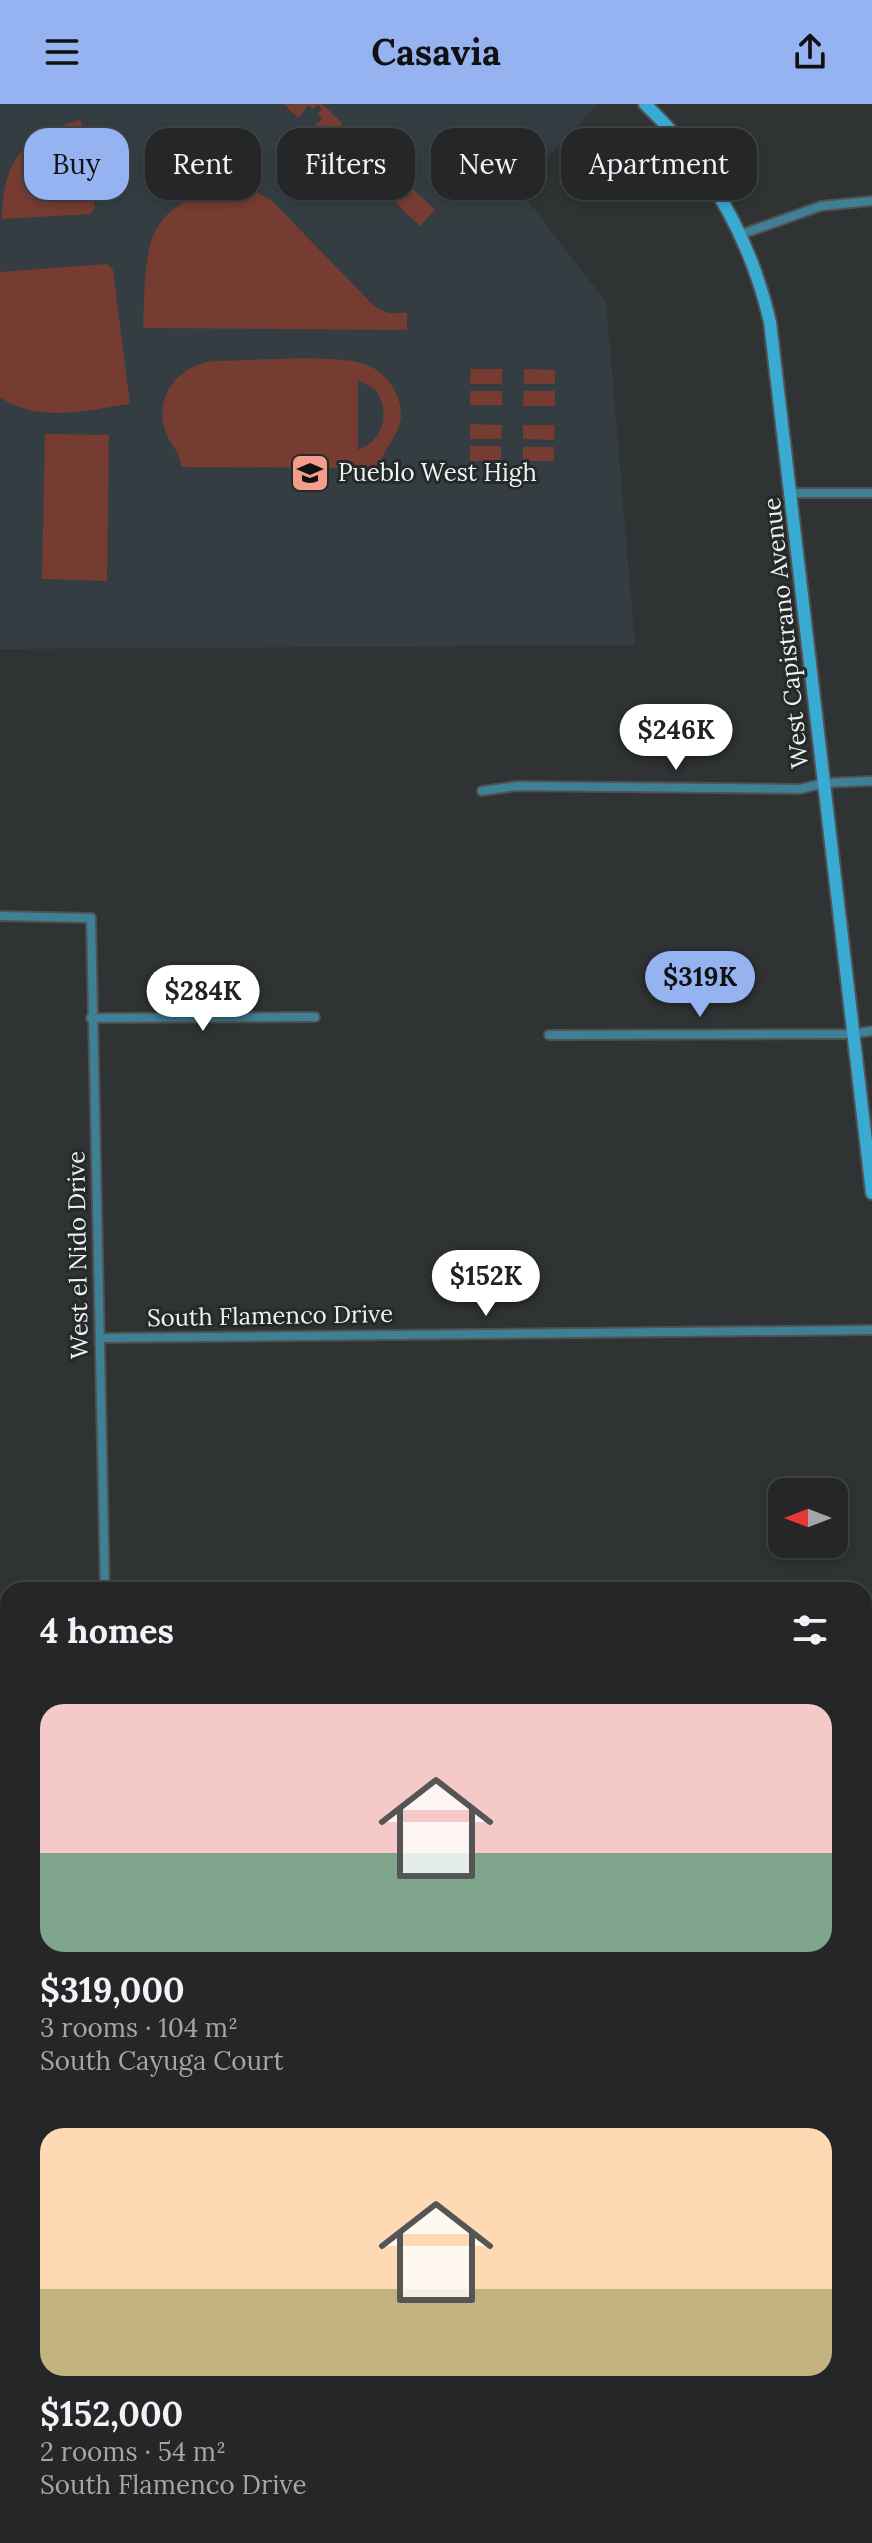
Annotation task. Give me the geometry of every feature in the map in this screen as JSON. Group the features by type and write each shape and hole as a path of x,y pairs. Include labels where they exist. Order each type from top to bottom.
{"street":[{"name":"West Capistrano Avenue","path":"645,104 684,142 707,173 742,234 770,322 872,1193"},
{"path":"742,234 821,206 872,201"},
{"path":"792,493 872,493"},
{"path":"482,791 517,786 800,789 825,783 872,781"},
{"name":"West el Nido Drive","path":"0,916 91,918 105,1582"},
{"path":"91,1018 315,1017"},
{"path":"549,1035 852,1034 872,1031"},
{"name":"South Flamenco Drive","path":"100,1338 872,1330"}],"shaded area":[{"name":"Pueblo West High","path":"0,104 598,104 575,128 561,128 561,143 545,160 545,128 431,128 431,200 527,200 606,302 635,645 0,649"},
{"path":"284,104 318,104 313,109 308,105 298,118"},
{"path":"318,104 322,104 341,122 341,128 312,128 322,119 318,114 322,109"},
{"path":"81,120 82,128 57,128"},
{"path":"24,149 24,200 94,200 95,208 90,214 2,219 6,181"},
{"path":"415,191 435,210 420,226 393,200 415,200"},
{"path":"261,194 271,200 374,306 388,313 407,313 407,330 143,328 145,277 153,236 162,220 190,200 261,200"},
{"path":"107,264 113,270 130,404 80,412 47,413 15,405 0,397 0,272"},
{"path":"333,359 372,367 391,384 401,408 400,424 381,468 181,467 166,433 163,407 172,385 190,368 202,363","holes":["358,380 375,389 383,407 382,424 374,439 358,450"]},
{"path":"471,369 502,369 502,384 470,384"},
{"path":"524,369 555,370 555,384 524,384"},
{"path":"470,391 502,391 502,405 470,405"},
{"path":"524,391 555,391 555,406 523,406"},
{"path":"470,424 502,425 501,439 470,439"},
{"path":"523,425 555,425 554,440 523,439"},
{"path":"45,434 109,435 107,581 42,579"},
{"path":"470,446 501,446 501,461 470,461"},
{"path":"523,447 554,447 554,461 523,461"}],"place":[{"name":"Pueblo West High","path":"310,473"}]}
